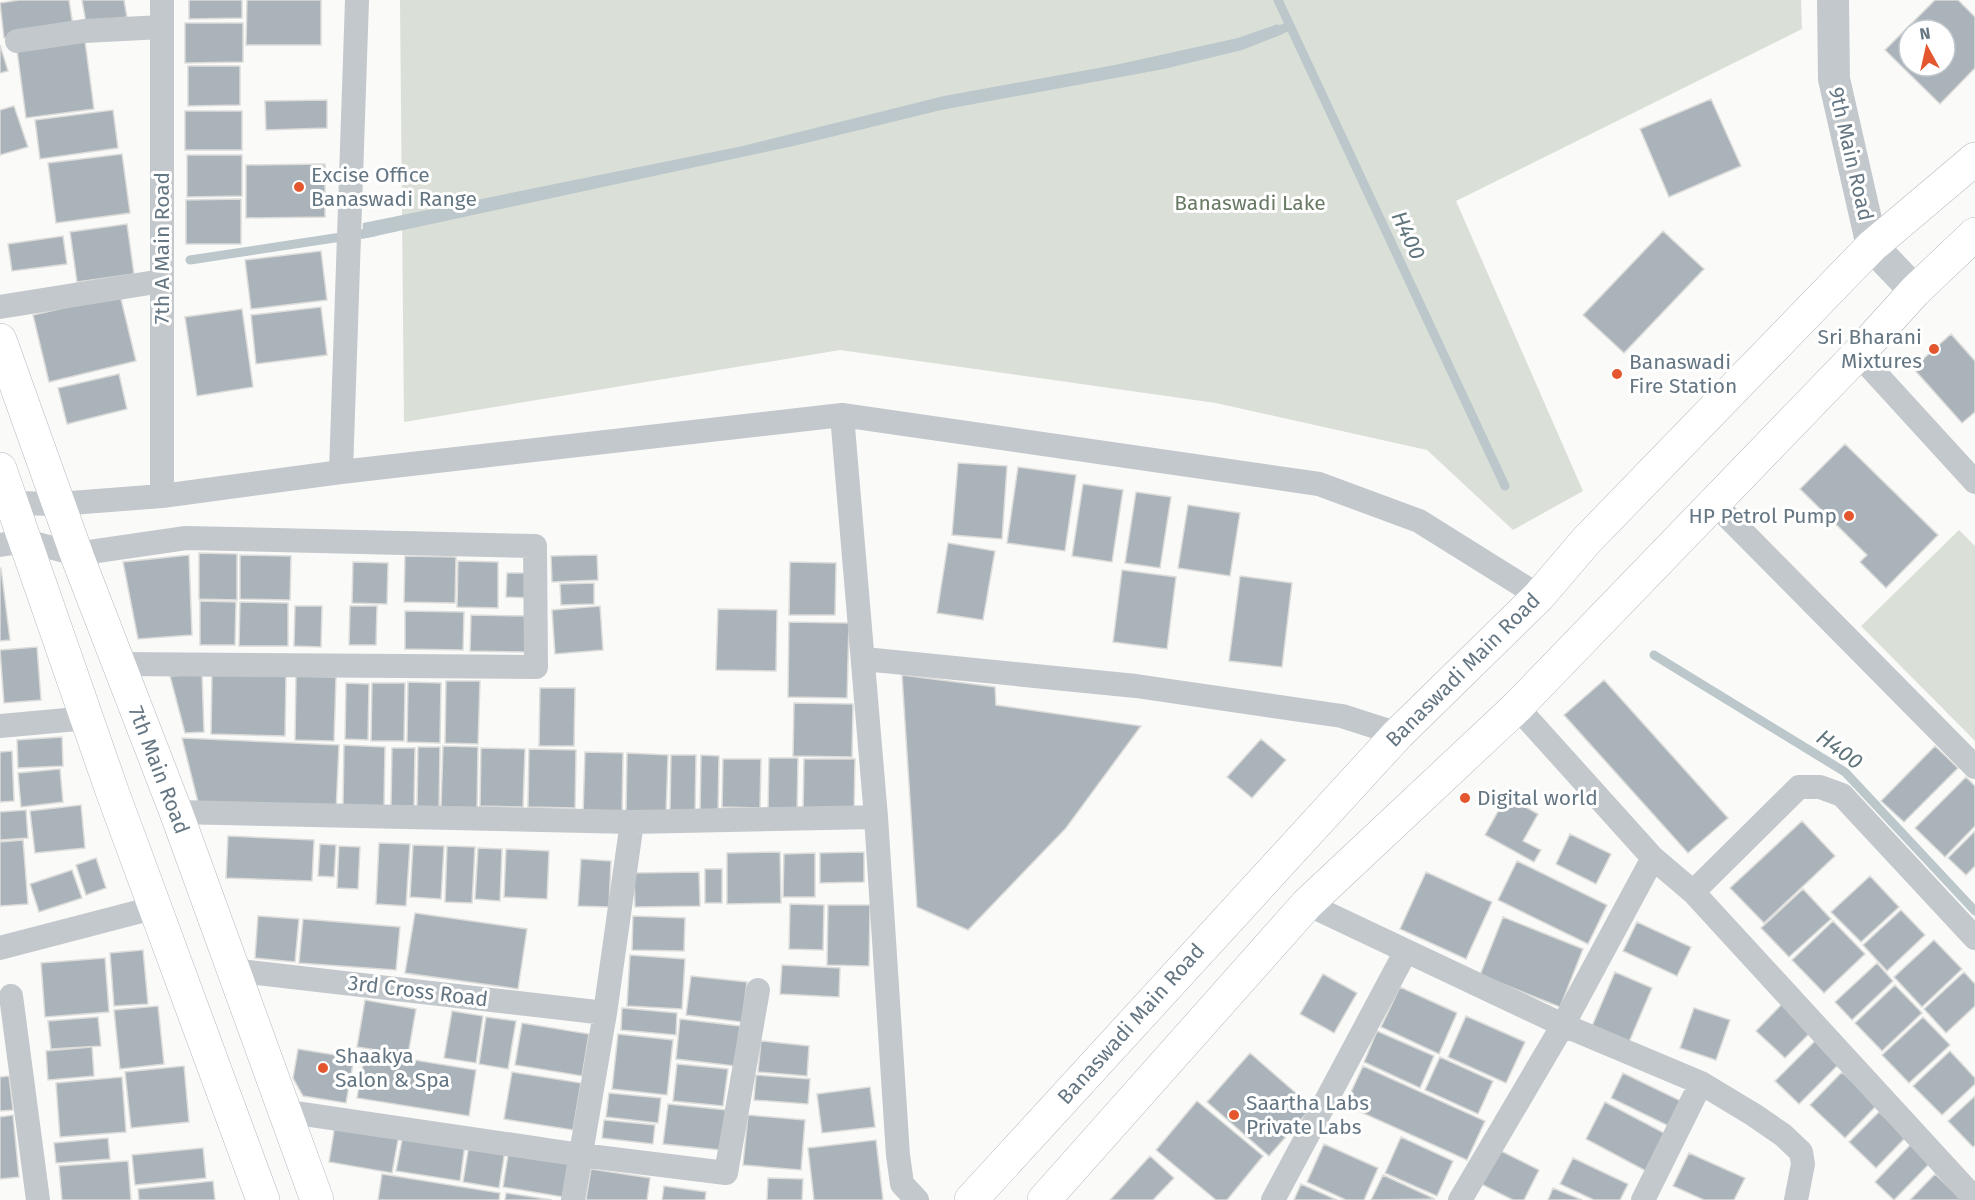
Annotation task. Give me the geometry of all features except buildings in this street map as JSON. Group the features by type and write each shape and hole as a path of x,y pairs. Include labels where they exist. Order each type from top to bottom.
{"main road":[{"name":"Banaswadi Main Road","path":"971,1200 1398,734 1539,596 1586,541 1872,246 1975,159"},
{"path":"1044,1200 1306,904 1517,707 1858,354 1915,291 1975,234"},
{"name":"7th Main Road","path":"0,340 76,554 176,812 231,970 316,1200"},
{"path":"0,470 12,503 13,543 88,718 112,791 157,907 263,1200"}],"street":[{"name":"7th A Main Road","path":"162,0 162,496"},
{"path":"341,472 357,0"},
{"name":"9th Main Road","path":"1833,0 1834,79 1872,246 1915,291"},
{"path":"17,41 84,31 162,27"},
{"path":"0,307 162,281"},
{"path":"1858,354 1975,482"},
{"path":"842,415 864,659 898,1155 902,1184 917,1200"},
{"path":"12,503 58,504 162,496 341,472 842,415 1319,484 1419,521 1539,596"},
{"path":"1713,502 1975,767"},
{"path":"13,543 76,554 186,538 535,546 536,667 117,664"},
{"path":"864,659 1136,686 1342,716 1398,734"},
{"path":"1517,707 1653,858 1693,892 1975,1199"},
{"path":"0,726 88,718"},
{"path":"1693,892 1799,787 1820,787 1842,795 1975,938"},
{"path":"176,812 632,822 876,818"},
{"path":"573,1200 605,1013 632,822"},
{"path":"1460,1200 1563,1025 1653,858"},
{"path":"1306,904 1563,1025 1701,1083 1754,1115 1799,1149 1803,1164 1796,1200"},
{"path":"0,948 157,907"},
{"path":"1273,1200 1406,951"},
{"name":"3rd Cross Road","path":"231,970 605,1013"},
{"path":"283,1111 581,1155 726,1173 758,990"},
{"path":"11,996 38,1200"},
{"path":"1643,1200 1701,1083"}],"green space":[{"name":"Banaswadi Lake","path":"400,0 1801,0 1802,29 1456,201 1583,491 1513,530 1427,450 1216,403 840,350 404,422"},
{"path":"1959,530 1975,546 1975,741 1861,626"}],"shaded area":[{"path":"1278,24 1283,34 1242,50 1164,69 941,110 802,144 362,239 363,223 743,146 944,96 1115,65 1238,38"}],"waterway":[{"name":"H400","path":"1278,0 1505,486"},
{"path":"1269,34 1290,26"},
{"path":"190,260 374,232"},
{"name":"H400","path":"1654,655 1845,772 1975,911"}],"place":[{"name":"Excise Office Banaswadi Range","path":"299,187"},
{"name":"Sri Bharani Mixtures","path":"1934,349"},
{"name":"Banaswadi Fire Station","path":"1617,374"},
{"name":"HP Petrol Pump","path":"1849,516"},
{"name":"Digital world","path":"1465,798"},
{"name":"Shaakya Salon & Spa","path":"323,1068"},
{"name":"Saartha Labs Private Labs","path":"1234,1115"}]}
